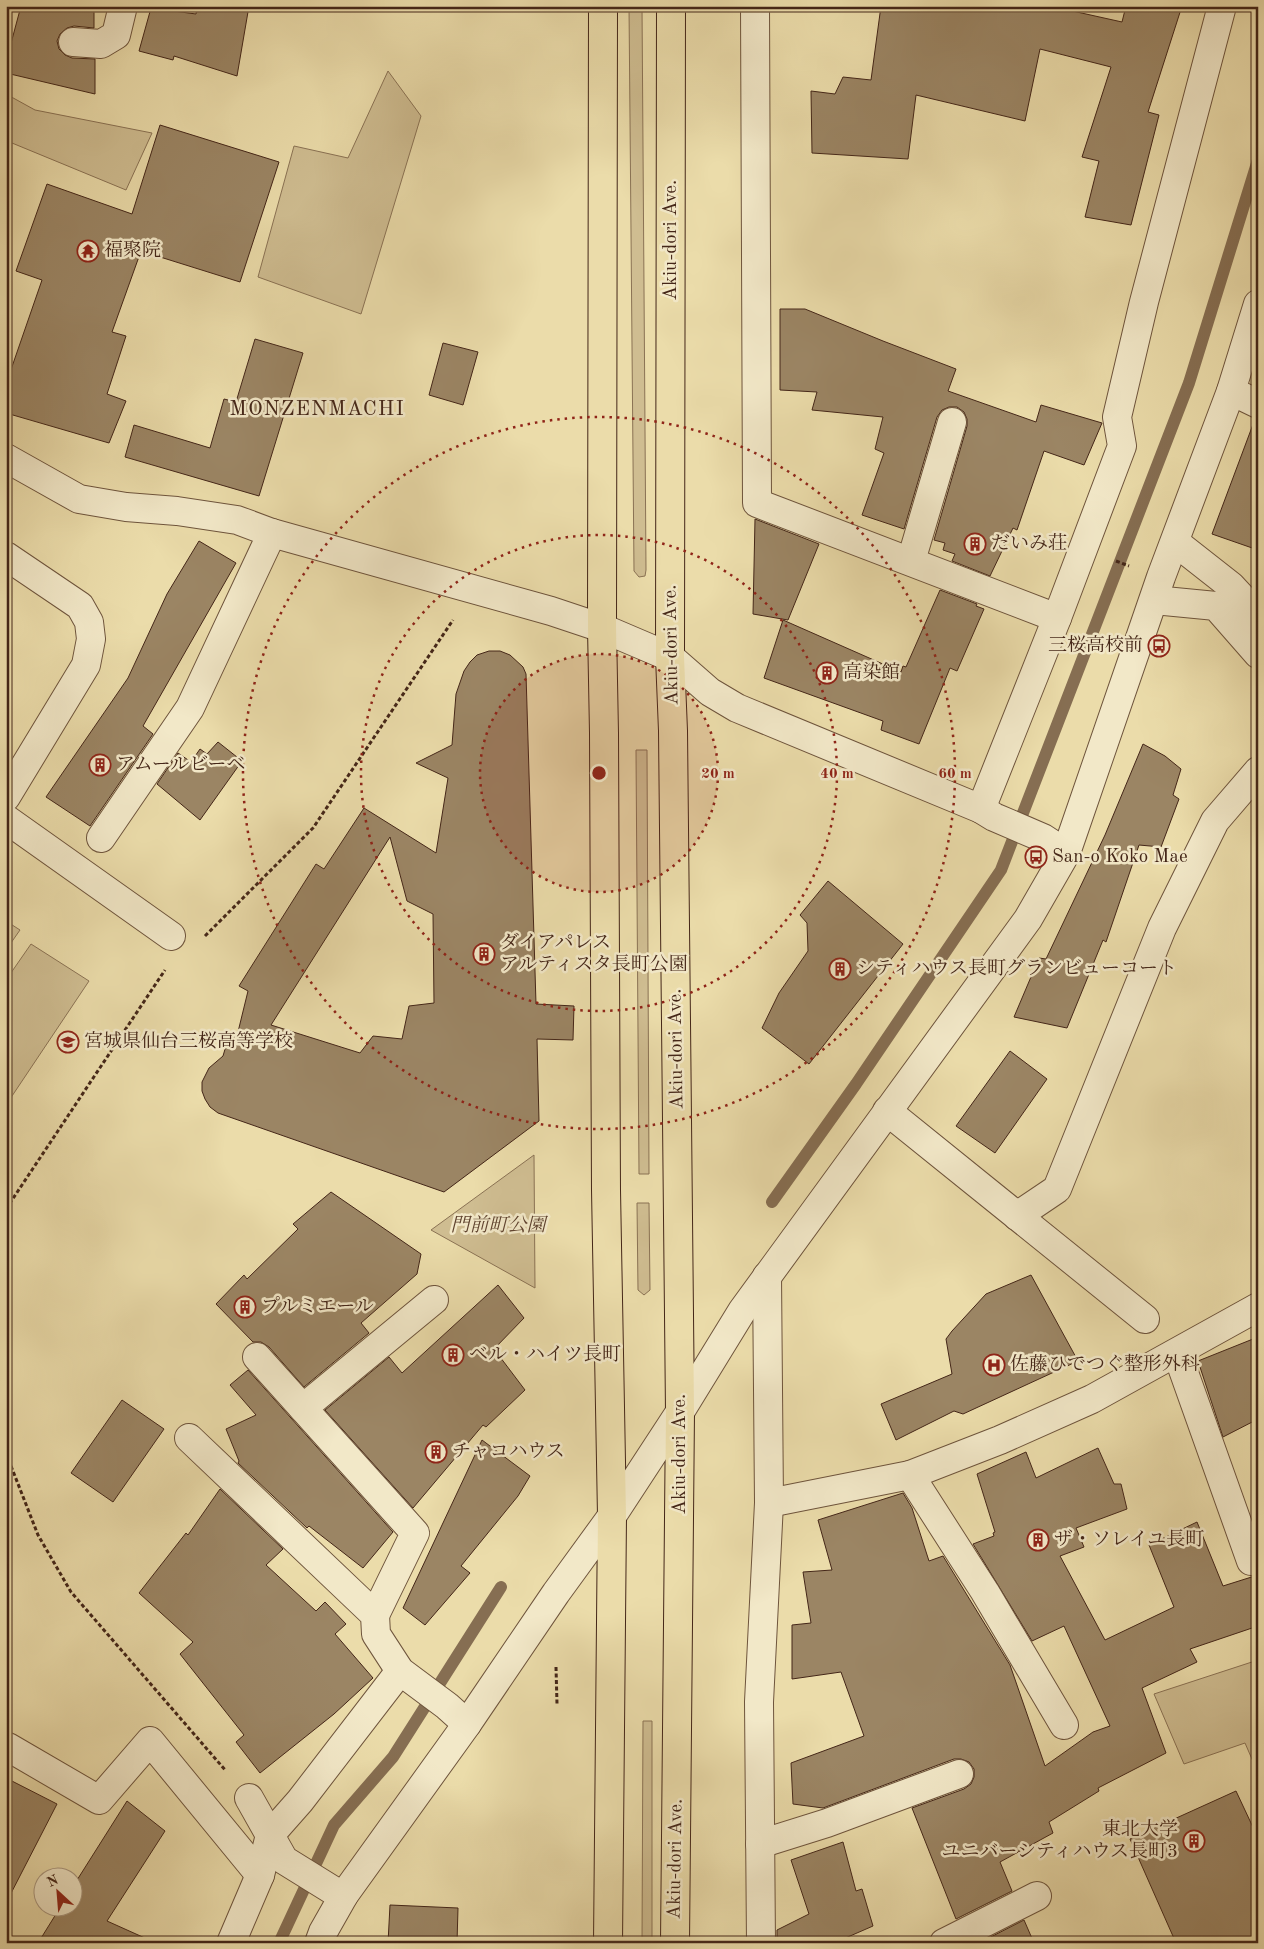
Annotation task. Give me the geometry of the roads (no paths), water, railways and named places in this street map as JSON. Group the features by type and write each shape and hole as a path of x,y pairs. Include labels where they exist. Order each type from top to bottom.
{"highway":[{"path":"603,6 602,628 606,1180 612,1516 608,1943"},
{"name":"Akiu-dori Ave.","path":"671,6 670,657 673,731 680,1412 675,1943"}],"street":[{"path":"73,42 101,44 116,35 123,6"},
{"path":"755,6 757,503 1058,618"},
{"path":"987,813 1122,446 1117,417 1144,302 1222,6"},
{"path":"319,1943 339,1893 467,1724 556,1593 612,1516 680,1412 742,1311 1028,919 1066,853 1154,600 1231,391 1258,304"},
{"path":"1231,391 1258,404"},
{"path":"911,561 952,422"},
{"path":"6,458 79,499 126,507 177,511 237,520 272,533 551,611 602,628 670,657 710,692 737,708 987,813 1043,838 1066,853"},
{"path":"101,838 190,708 272,533"},
{"path":"1175,542 1231,586 1258,615"},
{"path":"6,556 80,606 89,622 91,638 86,665 6,797"},
{"path":"1154,600 1216,606 1258,654"},
{"path":"1017,1216 1057,1189 1162,928 1215,821 1258,771"},
{"path":"6,818 171,936"},
{"path":"887,1111 1145,1319"},
{"path":"761,1943 759,1702 769,1503 767,1276"},
{"path":"303,1408 434,1300"},
{"path":"769,1503 910,1475 1000,1440 1092,1399 1258,1307"},
{"path":"1177,1353 1251,1561"},
{"path":"257,1357 415,1533 375,1615 376,1634 407,1677 447,1706 467,1724"},
{"path":"190,1438 375,1615"},
{"path":"910,1475 985,1592 1064,1725"},
{"path":"231,1943 260,1875 270,1835 407,1677"},
{"path":"6,1750 8,1748 99,1800 150,1741 260,1875"},
{"path":"760,1844 827,1824 959,1774"},
{"path":"250,1798 284,1860 339,1893"},
{"path":"944,1943 1037,1896"}],"waterway":[{"path":"772,1202 856,1084 1001,870 1189,383 1258,160"},
{"path":"279,1943 334,1825 393,1757 501,1587"}],"place":[{"name":"福聚院","path":"88,251"},
{"name":"だいみ荘","path":"975,544"},
{"name":"三桜高校前","path":"1159,646"},
{"name":"高染館","path":"827,673"},
{"name":"アムールビーベ","path":"100,765"},
{"name":"San-o Koko Mae","path":"1036,857"},
{"name":"ダイアパレス アルティスタ長町公園","path":"484,954"},
{"name":"シティハウス長町グランビューコート","path":"840,969"},
{"name":"宮城県仙台三桜高等学校","path":"68,1042"},
{"name":"プルミエール","path":"245,1307"},
{"name":"ベル・ハイツ長町","path":"453,1355"},
{"name":"佐藤ひでつぐ整形外科","path":"994,1365"},
{"name":"チャコハウス","path":"436,1452"},
{"name":"ザ・ソレイユ長町","path":"1038,1540"},
{"name":"東北大学 ユニバーシティハウス長町3","path":"1194,1841"}],"district":[{"name":"MONZENMACHI","path":"317,409"}],"park label":[{"name":"門前町公園","path":"498,1226"}]}
